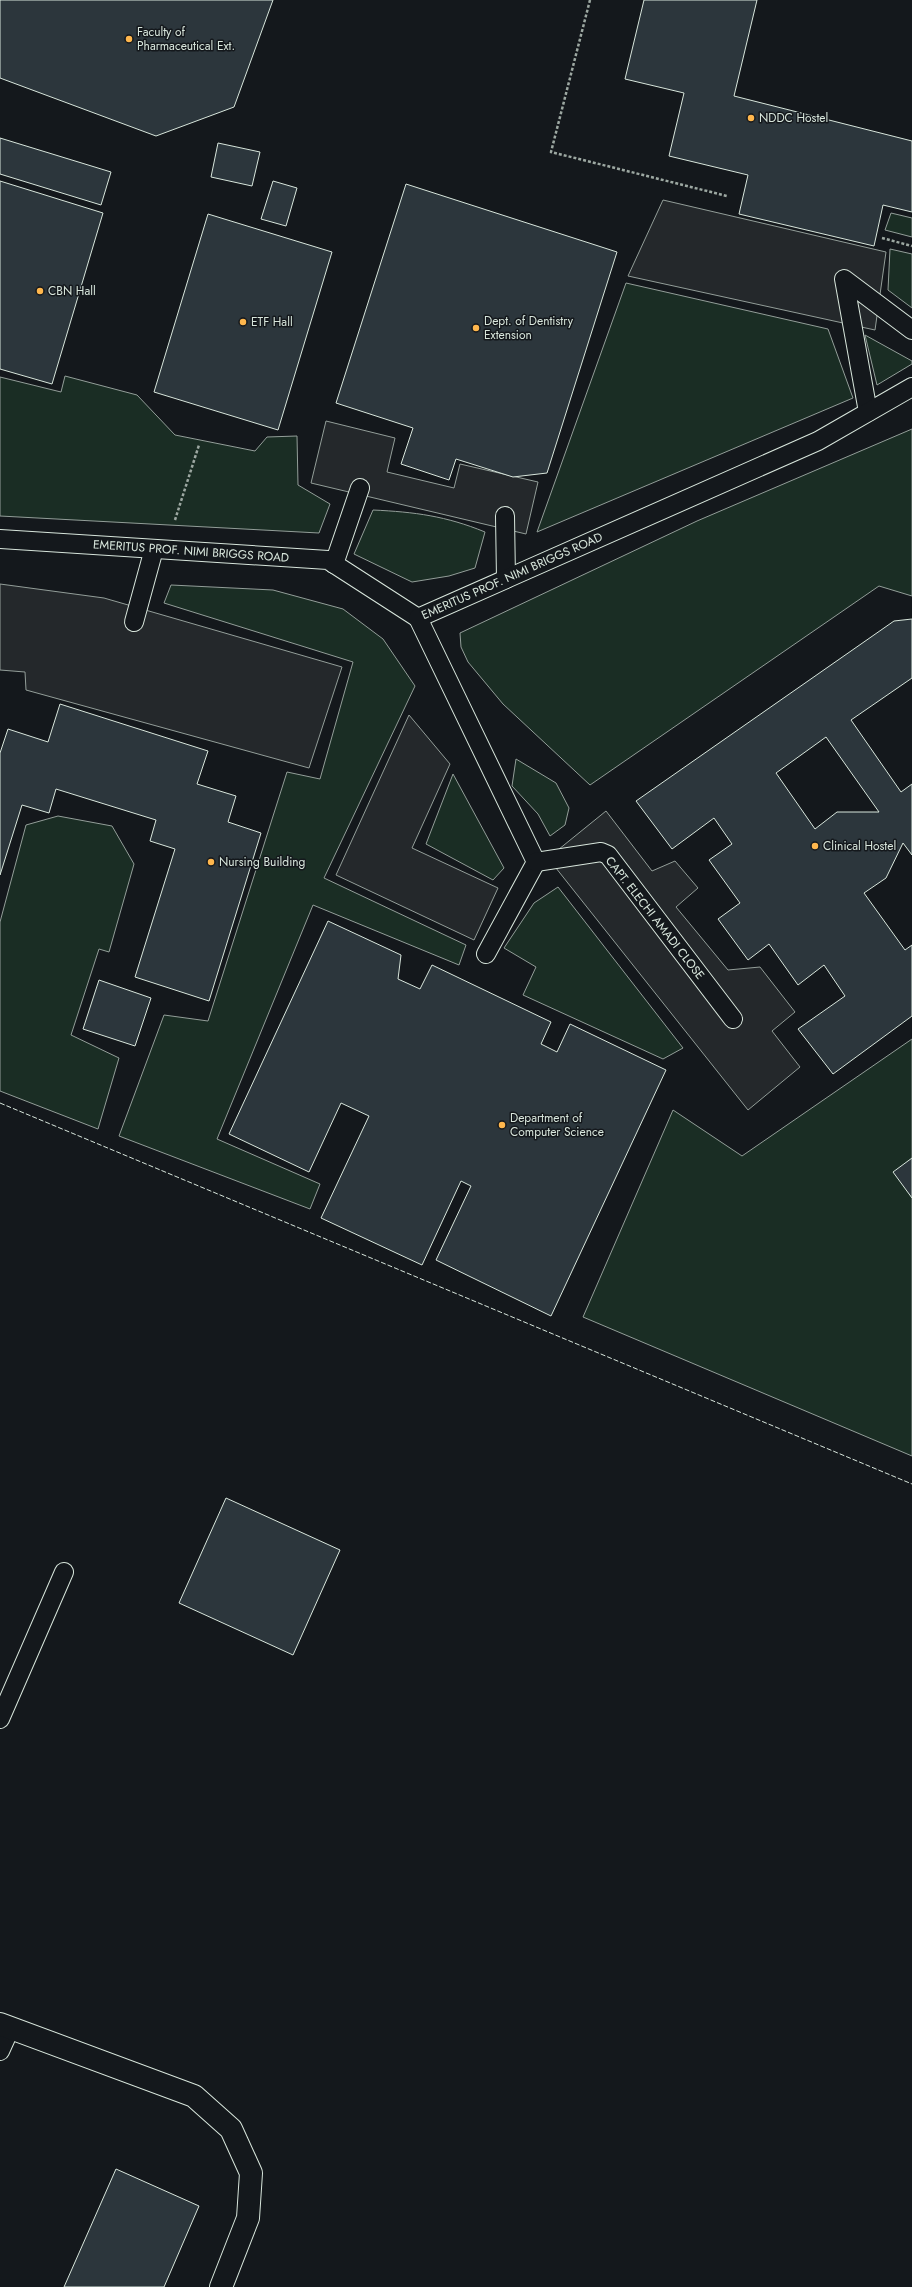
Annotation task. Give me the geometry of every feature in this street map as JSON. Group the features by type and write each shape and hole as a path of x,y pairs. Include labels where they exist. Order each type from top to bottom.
{"street":[{"path":"5,2026 194,2096 231,2129 251,2173 250,2195 248,2218 221,2287"}],"lane":[{"path":"868,412 844,279 912,330"},
{"name":"EMERITUS PROF. NIMI BRIGGS ROAD","path":"0,539 328,560 418,618 818,441 912,387"},
{"path":"334,564 360,488"},
{"path":"505,516 506,579"},
{"path":"134,622 160,549"},
{"path":"418,618 536,862 486,954"},
{"name":"CAPT. ELECHI AMADI CLOSE","path":"536,862 601,852 608,855 733,1019"},
{"path":"0,1719 64,1572"},
{"path":"0,2051 5,2026"}],"path":[{"path":"590,0 552,152 728,196"},
{"path":"882,238 912,246"},
{"path":"160,549 199,445"}],"green space":[{"path":"891,213 912,218 912,237 885,230"},
{"path":"890,249 912,254 912,308 888,290"},
{"path":"626,283 828,329 853,398 537,532"},
{"path":"865,335 912,361 912,364 877,385"},
{"path":"65,376 137,395 175,435 255,451 267,437 297,436 298,485 330,504 319,533 0,516 0,377 61,392"},
{"path":"912,429 912,596 879,586 590,785 503,704 468,662 461,647 460,633 697,521"},
{"path":"373,510 430,516 457,522 485,532 475,568 449,576 412,582 354,554"},
{"path":"171,585 273,590 343,609 383,639 415,686 324,878 466,945 459,965 313,905 217,1139 320,1184 310,1209 119,1136 164,1015 208,1021 287,772 320,779 353,662 164,603"},
{"path":"516,759 556,783 569,808 565,825 550,836 538,814 512,786"},
{"path":"453,774 504,868 493,880 426,844"},
{"path":"58,816 112,826 134,864 109,952 99,949 71,1035 119,1058 98,1129 0,1091 0,922 26,825"},
{"path":"558,887 683,1048 663,1059 523,995 536,967 504,948 534,903"},
{"path":"912,1039 912,1456 583,1317 673,1110 742,1156"}],"shaded area":[{"path":"663,200 886,252 875,330 628,276"},
{"path":"326,421 395,438 387,472 454,488 460,464 538,482 526,534 311,483"},
{"path":"0,584 104,598 342,667 309,768 26,690 25,672 0,670"},
{"path":"409,715 450,764 412,848 498,888 474,940 336,875"},
{"path":"606,811 652,871 675,861 698,888 676,907 728,970 760,967 795,1012 772,1031 800,1067 748,1110 548,858"}],"building":[{"name":"Faculty of Pharmaceutical Ext.","path":"0,0 273,0 234,107 156,136 0,78"},
{"name":"NDDC Hostel","path":"644,0 757,0 734,96 912,141 912,212 883,205 874,246 739,214 748,175 669,156 684,93 625,79"},
{"path":"0,138 111,172 101,205 0,174"},
{"path":"218,143 260,152 252,186 211,177"},
{"name":"CBN Hall","path":"0,181 103,213 52,384 0,369"},
{"path":"273,181 297,188 286,226 261,219"},
{"name":"Dept. of Dentistry Extension","path":"406,184 617,252 547,473 513,477 456,459 449,480 401,464 413,428 336,403"},
{"name":"ETF Hall","path":"208,214 332,252 278,430 154,392"},
{"name":"Clinical Hostel","path":"912,619 912,678 851,720 901,792 912,784 912,855 903,843 886,878 864,893 905,950 912,945 912,1016 833,1074 798,1029 845,996 824,965 798,985 769,944 748,960 718,919 740,903 709,860 732,844 714,818 672,849 636,801 894,621","holes":["826,737 879,812 837,812 815,829 776,773"]},
{"name":"Nursing Building","path":"60,704 208,751 197,784 236,796 228,822 261,833 209,1001 135,977 175,849 150,841 156,820 56,789 49,813 22,805 0,875 0,753 8,729 48,742"},
{"name":"Department of Computer Science","path":"328,921 401,955 398,979 420,989 432,965 551,1022 541,1044 557,1052 570,1024 666,1070 551,1316 436,1260 471,1186 461,1181 422,1265 321,1218 369,1116 341,1103 309,1172 229,1134"},
{"path":"99,980 151,998 135,1046 83,1029"},
{"path":"912,1158 912,1198 893,1172"},
{"path":"226,1498 340,1550 293,1655 179,1603"},
{"path":"116,2169 199,2206 164,2287 64,2287"}],"fence":[{"path":"0,1103 912,1484"}],"place":[{"name":"Faculty of Pharmaceutical Ext.","path":"129,39"},
{"name":"NDDC Hostel","path":"751,118"},
{"name":"CBN Hall","path":"40,291"},
{"name":"ETF Hall","path":"243,322"},
{"name":"Dept. of Dentistry Extension","path":"476,328"},
{"name":"Clinical Hostel","path":"815,846"},
{"name":"Nursing Building","path":"211,862"},
{"name":"Department of Computer Science","path":"502,1125"}]}
